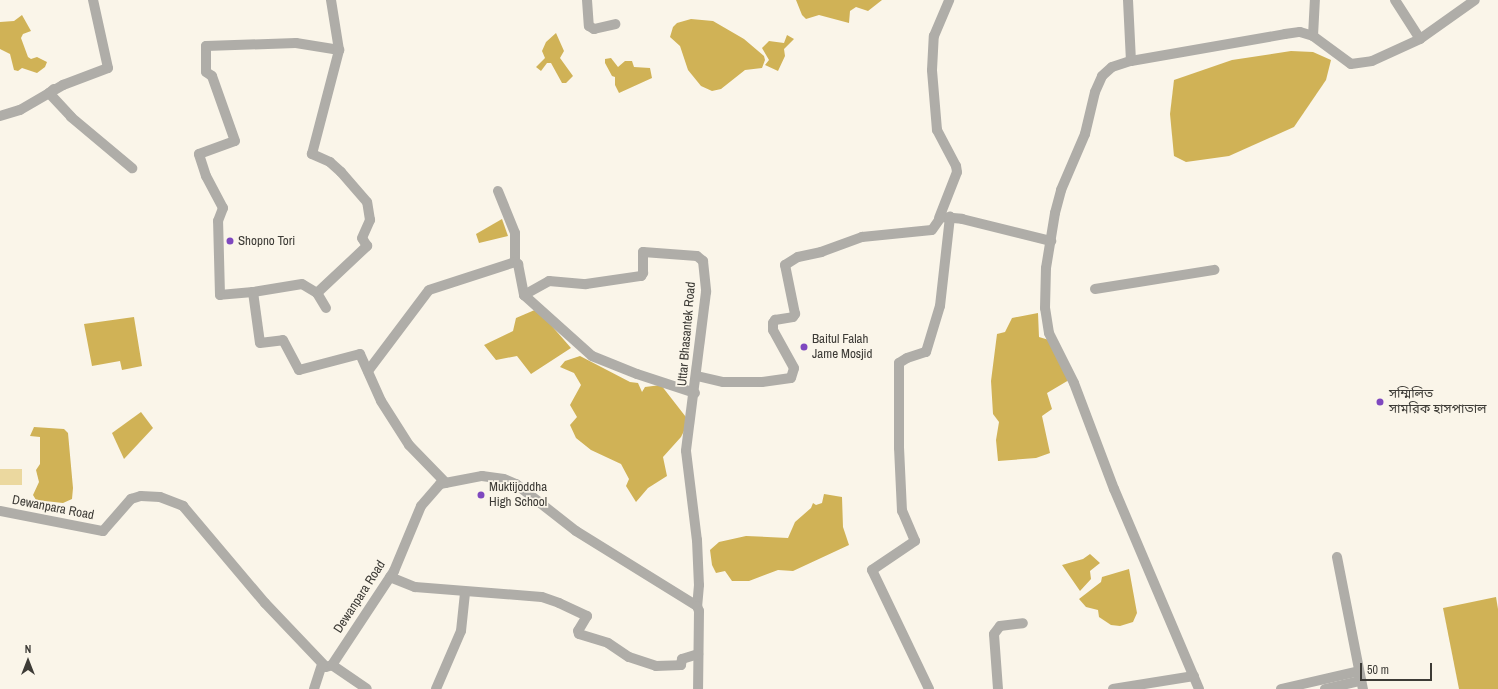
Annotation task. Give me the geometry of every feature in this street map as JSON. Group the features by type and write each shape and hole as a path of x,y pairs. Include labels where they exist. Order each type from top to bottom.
{"street":[{"path":"0,116 20,110 54,89 108,68 93,0"},
{"path":"317,293 367,246 362,238 370,220 367,202 341,172 330,162 312,154 339,50 331,0"},
{"path":"586,0 589,26 594,29 615,24"},
{"path":"697,376 723,382 771,382 791,378 794,368 773,330 773,323 775,320 793,317 796,311 786,271 788,261 862,237 932,230 939,218 957,172 956,166 937,130 932,70 934,36 949,0"},
{"path":"1128,0 1131,61"},
{"path":"1313,36 1315,0"},
{"path":"1395,0 1420,39"},
{"path":"1199,689 1114,489 1074,383 1049,333 1045,290 1051,240 1061,190 1079,153 1097,86 1102,76 1112,67 1131,61 1300,32 1313,36 1350,64 1384,58 1420,39 1475,0"},
{"path":"326,308 317,293 302,284 253,292 220,295 218,220 223,208 206,176 199,154 235,141 212,76 206,72 206,46 296,43 339,50"},
{"path":"54,89 49,93 71,117 132,168"},
{"path":"498,191 515,233 515,262 518,264 524,295 592,356 637,374 695,393"},
{"path":"939,218 950,217 1051,240"},
{"path":"928,689 872,570 915,541 902,510 899,448 899,364 907,358 926,352 940,306 950,217"},
{"name":"Uttar Bhasantek Road","path":"524,295 549,281 586,284 641,276 643,273 643,252 697,256 703,261 706,292 695,393 686,451 696,540 699,585 696,606"},
{"path":"368,371 429,290 515,262"},
{"path":"1095,289 1214,270"},
{"path":"253,292 260,343 283,340 299,370 360,354 382,401 409,445 446,483"},
{"name":"Dewanpara Road","path":"0,511 103,531 131,499 142,496 160,497 183,506 265,603 327,664 390,577 421,506 440,484 482,476 504,479 516,484 576,531 696,606"},
{"path":"1337,557 1361,680"},
{"path":"390,577 416,587 542,597 587,616 578,631 579,634 608,643 629,657 656,666 681,665 682,659 698,654"},
{"path":"436,689 461,631 465,592"},
{"path":"696,606 699,611 698,689"},
{"path":"998,689 994,634 1000,626 1023,623"},
{"path":"314,689 327,664 367,689"},
{"path":"1113,689 1194,676"},
{"path":"1281,689 1361,680"},
{"path":"1325,689 1361,680"}],"shaded area":[{"path":"796,0 882,0 868,11 856,7 850,11 849,23 819,15 806,19 802,15"},
{"path":"22,15 31,31 23,34 21,38 28,57 31,59 37,57 47,62 45,67 37,73 22,68 18,71 14,70 10,54 0,49 0,22 14,21"},
{"path":"691,19 713,21 744,39 764,56 765,60 762,68 745,70 721,89 712,91 701,86 688,70 680,46 670,37 673,27 677,23"},
{"path":"556,33 564,51 560,58 573,76 566,83 562,83 551,63 547,63 541,71 536,67 545,58 542,51 546,42"},
{"path":"787,35 794,39 784,49 785,56 778,71 765,65 769,60 762,48 769,41 784,43"},
{"path":"1291,51 1313,52 1331,60 1326,80 1294,127 1229,156 1186,162 1174,156 1170,114 1174,80 1232,60"},
{"path":"611,58 618,67 625,61 632,61 634,67 650,68 652,78 619,93 615,85 615,77 612,76 605,63 605,59"},
{"path":"502,219 508,236 479,243 476,234"},
{"path":"537,309 571,348 531,374 517,356 496,360 484,345 513,331 516,318"},
{"path":"1038,313 1039,337 1049,340 1069,380 1047,393 1052,409 1042,416 1050,453 1036,458 998,461 996,440 999,422 993,414 991,381 997,334 1005,332 1012,318"},
{"path":"134,317 142,366 122,370 120,361 92,366 84,324"},
{"path":"580,356 630,382 638,383 642,392 645,387 661,385 689,421 681,437 663,457 667,476 648,488 636,502 626,486 629,479 621,464 591,450 576,438 570,425 577,417 570,405 581,385 574,373 560,367 565,361"},
{"path":"141,412 153,428 124,459 112,433"},
{"path":"34,427 64,429 68,433 73,488 72,499 63,503 36,500 33,495 39,482 36,470 40,464 40,437 30,436"},
{"path":"0,469 22,469 22,485 0,485"},
{"path":"824,494 842,497 843,527 849,545 793,571 778,570 749,581 732,581 725,571 716,573 712,565 710,550 719,542 746,536 788,538 795,522 811,508 813,503 816,505 822,503"},
{"path":"1090,554 1100,563 1090,571 1091,579 1080,591 1062,565 1083,559"},
{"path":"1129,569 1137,613 1133,622 1120,626 1111,625 1099,617 1098,610 1086,607 1079,599 1101,582 1102,577"},
{"path":"1496,597 1498,609 1498,689 1459,689 1443,608"}],"place":[{"name":"Shopno Tori","path":"230,241"},
{"name":"Baitul Falah Jame Mosjid","path":"804,347"},
{"name":"সম্মিলিত সামরিক হাসপাতাল","path":"1380,402"},
{"name":"Muktijoddha High School","path":"481,495"}]}
